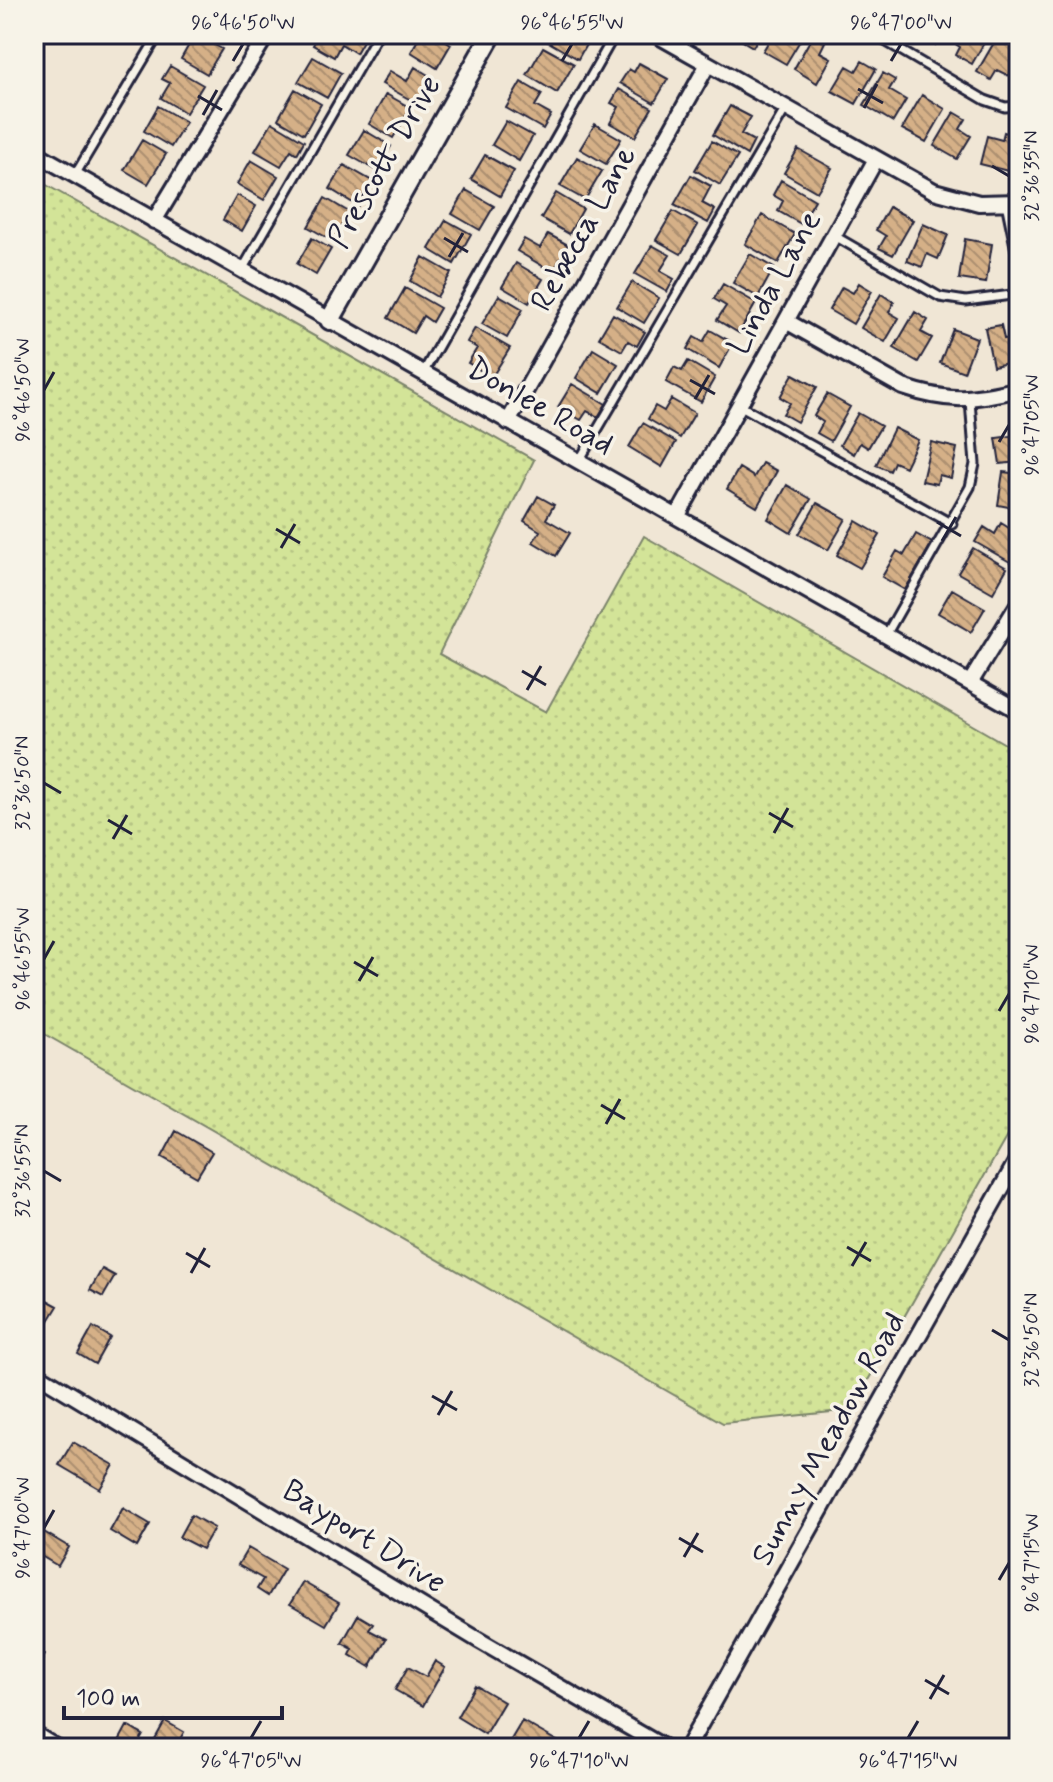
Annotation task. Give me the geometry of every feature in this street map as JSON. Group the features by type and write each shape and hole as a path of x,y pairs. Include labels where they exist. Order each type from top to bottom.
{"street":[{"path":"154,221 267,34"},
{"name":"Prescott Drive","path":"330,320 492,34"},
{"path":"655,34 944,195 1014,204 1019,248"},
{"name":"Rebecca Lane","path":"508,422 708,64"},
{"name":"Donlee Road","path":"34,152 1019,711"},
{"name":"Linda Lane","path":"677,517 876,159"},
{"path":"786,321 903,387 970,401 1019,389"},
{"path":"970,683 1019,603"},
{"name":"Sunny Meadow Road","path":"687,1748 1019,1157"},
{"name":"Bayport Drive","path":"34,1372 308,1534 480,1641 665,1748"},
{"path":"34,1734 57,1748"}],"lane":[{"path":"75,175 159,34"},
{"path":"242,270 378,34"},
{"path":"423,373 615,34"},
{"path":"873,34 985,100 1005,107 1019,106"},
{"path":"579,461 786,108"},
{"path":"833,235 940,297 966,301 1019,294"},
{"path":"886,635 952,524 970,487 975,464 970,401"},
{"path":"739,405 952,524"}],"green space":[{"path":"34,178 534,460 439,654 546,712 644,536 1019,752 1019,865 1010,869 1019,887 1019,1115 851,1410 723,1423 34,1028"}],"building":[{"path":"195,34 222,49 207,74 181,59"},
{"path":"319,34 355,34 364,39 356,53 341,44 334,57 313,45"},
{"path":"421,34 435,34 451,44 437,68 411,52"},
{"path":"549,34 592,34 578,59 545,40"},
{"path":"731,34 760,34 753,47"},
{"path":"773,34 804,34 786,64 763,51"},
{"path":"925,34 942,34 935,45 922,38"},
{"path":"957,34 989,34 972,64 956,55 960,47 952,42"},
{"path":"999,34 1019,46 1019,59 1009,76 997,70 991,80 977,72"},
{"path":"813,35 825,42 820,52 831,58 817,83 794,69"},
{"path":"543,47 574,64 557,93 527,75"},
{"path":"313,57 341,73 327,98 298,82"},
{"path":"862,61 876,69 856,104 832,91 847,66 856,71"},
{"path":"639,63 668,79 654,103 620,83 629,69 634,72"},
{"path":"170,66 203,85 186,113 161,98 170,83 162,79"},
{"path":"415,67 433,78 418,104 382,84 390,71 407,81"},
{"path":"883,73 895,80 889,90 906,100 893,122 864,105"},
{"path":"521,82 542,94 535,106 551,115 543,129 506,108"},
{"path":"295,89 321,104 304,134 278,119"},
{"path":"619,89 652,108 635,137 610,123 619,107 611,103"},
{"path":"386,94 411,108 393,138 369,124"},
{"path":"922,95 945,109 926,142 902,129"},
{"path":"158,106 186,122 171,147 144,131"},
{"path":"730,106 751,117 741,134 754,141 747,155 713,135"},
{"path":"954,112 966,119 960,129 971,136 957,159 934,146"},
{"path":"506,121 533,136 519,161 492,145"},
{"path":"272,122 304,141 297,154 291,150 281,166 255,151"},
{"path":"595,124 621,139 606,164 580,149"},
{"path":"364,130 391,146 377,171 349,155"},
{"path":"1004,132 1019,136 1012,172 980,164 987,136 1002,140"},
{"path":"142,140 166,154 148,184 124,170"},
{"path":"712,141 738,156 720,185 695,170"},
{"path":"798,149 832,168 817,192 784,173"},
{"path":"485,155 514,171 500,196 471,179"},
{"path":"577,157 602,171 585,200 560,186"},
{"path":"251,160 278,176 264,200 237,184"},
{"path":"344,165 372,181 358,206 330,189"},
{"path":"691,175 711,186 702,203 715,210 708,223 674,205"},
{"path":"781,180 815,200 801,224 778,211 783,201 773,195"},
{"path":"466,190 494,206 480,230 452,214"},
{"path":"556,193 583,209 569,234 541,218"},
{"path":"237,195 256,206 242,231 223,220"},
{"path":"325,198 349,212 333,241 308,227"},
{"path":"889,207 913,220 893,255 879,248 886,236 876,230"},
{"path":"673,211 698,225 681,254 656,240"},
{"path":"762,215 795,234 778,263 745,244"},
{"path":"446,220 471,234 454,264 429,249"},
{"path":"923,224 948,235 938,259 927,254 922,267 907,261"},
{"path":"548,234 568,245 553,272 517,251 524,239 540,248"},
{"path":"312,238 331,249 316,275 297,264"},
{"path":"965,239 992,244 986,283 959,279"},
{"path":"652,245 670,255 660,271 674,279 667,292 635,274"},
{"path":"750,254 774,268 758,297 733,283"},
{"path":"423,257 451,273 437,297 410,281"},
{"path":"516,263 543,279 529,303 502,287"},
{"path":"632,282 659,298 644,323 617,307"},
{"path":"859,283 872,291 853,324 829,310 842,287 853,293"},
{"path":"723,284 756,303 739,333 717,320 726,306 714,299"},
{"path":"405,288 440,308 432,322 423,316 413,333 388,318"},
{"path":"881,294 894,302 889,312 899,318 885,342 861,328"},
{"path":"499,295 523,309 507,338 482,324"},
{"path":"915,312 928,320 921,332 932,338 918,362 894,348"},
{"path":"613,314 645,332 637,346 628,341 622,351 599,338"},
{"path":"1001,325 1004,339 1017,337 1019,361 993,366 985,328"},
{"path":"475,328 510,348 492,377 468,363 477,348 467,342"},
{"path":"953,329 977,338 964,372 940,363"},
{"path":"710,330 733,343 719,368 687,349 694,337 703,342"},
{"path":"593,349 618,364 601,393 576,378"},
{"path":"688,361 715,377 701,402 666,382 674,367 682,371"},
{"path":"793,374 817,387 797,422 783,414 790,403 780,397"},
{"path":"572,384 606,404 598,417 587,411 581,420 558,407"},
{"path":"827,394 850,407 831,441 817,433 823,422 814,416"},
{"path":"671,399 695,413 680,438 648,419 655,406 664,411"},
{"path":"858,413 881,426 868,448 860,443 854,454 840,445"},
{"path":"643,423 676,442 662,467 629,447"},
{"path":"894,428 918,440 905,467 894,462 890,471 876,465"},
{"path":"1019,435 1019,462 1000,464 996,438"},
{"path":"931,442 957,448 951,478 939,475 937,484 922,481"},
{"path":"762,463 777,471 757,507 727,489 739,468 754,477"},
{"path":"1003,472 1019,474 1019,509 998,505"},
{"path":"787,485 811,499 791,533 768,519"},
{"path":"538,496 554,505 546,519 570,533 556,556 533,542 540,531 524,521"},
{"path":"817,503 846,519 828,550 799,534"},
{"path":"856,521 880,535 860,568 837,555"},
{"path":"1001,523 1019,534 1019,547 1010,562 975,542 984,527 995,534"},
{"path":"916,534 932,543 905,590 882,577 897,551 904,555"},
{"path":"973,548 1007,568 993,593 958,573"},
{"path":"952,589 985,608 971,632 938,613"},
{"path":"176,1131 212,1152 197,1177 162,1157"},
{"path":"102,1269 115,1276 103,1297 90,1290"},
{"path":"34,1293 58,1306 44,1329 34,1323"},
{"path":"93,1327 110,1337 95,1364 78,1354"},
{"path":"73,1442 114,1465 100,1489 59,1465"},
{"path":"123,1508 150,1524 137,1547 110,1531"},
{"path":"191,1515 214,1528 202,1549 179,1537"},
{"path":"34,1526 69,1547 58,1566 34,1552"},
{"path":"248,1548 284,1569 268,1596 257,1589 263,1579 238,1565"},
{"path":"303,1582 339,1603 326,1625 290,1604"},
{"path":"358,1615 373,1624 369,1630 386,1639 370,1667 350,1655 353,1649 342,1643"},
{"path":"34,1649 45,1655 34,1675"},
{"path":"435,1661 445,1667 423,1706 395,1690 408,1667 426,1677"},
{"path":"475,1685 504,1702 485,1734 457,1717"},
{"path":"165,1721 184,1732 175,1748 150,1748"},
{"path":"522,1721 557,1741 553,1748 506,1748"},
{"path":"127,1726 143,1735 136,1748 120,1739"}]}
